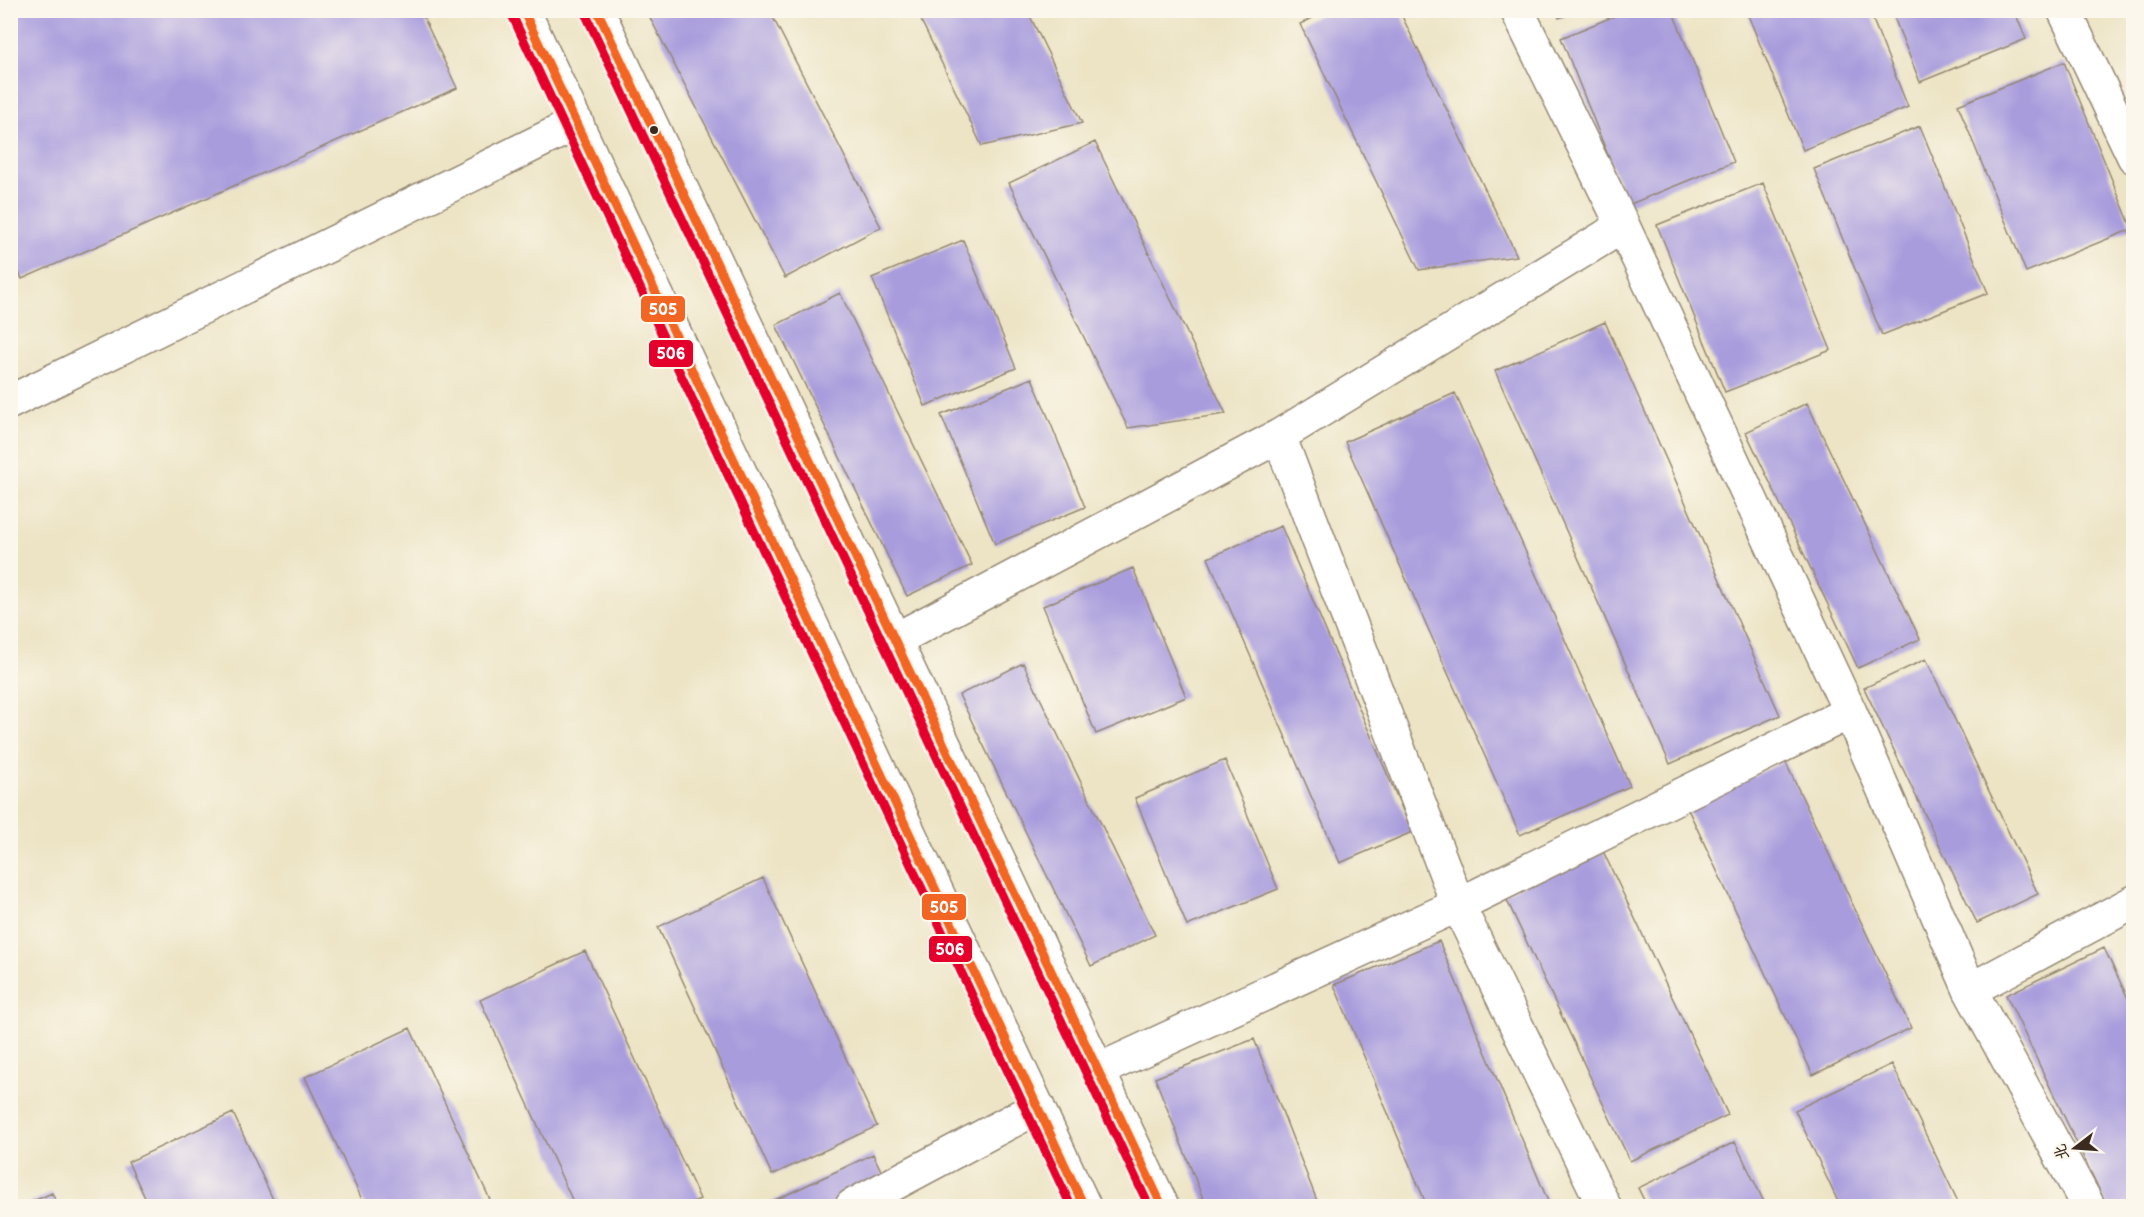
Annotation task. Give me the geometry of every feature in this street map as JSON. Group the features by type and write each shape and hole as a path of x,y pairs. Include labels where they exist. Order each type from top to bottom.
{"street":[{"path":"523,10 1084,1206"},
{"path":"597,10 1162,1206"},
{"path":"1516,10 1623,226 1850,712 1970,990 2088,1206"},
{"path":"2064,10 2133,157"},
{"path":"10,402 577,123"},
{"path":"895,640 1279,436 1623,226"},
{"path":"1279,436 1458,905 1604,1206"},
{"path":"1099,1070 1458,905 1850,712"},
{"path":"1970,990 2133,902"},
{"path":"852,1206 1038,1107"}],"building":[{"path":"10,10 420,10 457,88 22,279 10,252"},
{"path":"646,10 769,10 881,227 785,278"},
{"path":"916,10 1027,10 1082,123 982,146"},
{"path":"1329,10 1399,10 1517,256 1419,270 1300,24"},
{"path":"1556,10 1577,10 1577,11 1559,18"},
{"path":"1629,10 1672,10 1734,162 1628,205 1561,38"},
{"path":"1746,10 1869,10 1908,107 1803,150"},
{"path":"1891,10 2014,10 2026,39 1920,82"},
{"path":"2064,62 2132,229 2026,272 1958,105"},
{"path":"1920,126 1988,293 1882,335 1814,169"},
{"path":"1095,142 1226,414 1128,428 1009,183"},
{"path":"1763,183 1831,350 1725,392 1657,225"},
{"path":"963,240 1016,368 925,406 872,278"},
{"path":"840,293 972,565 907,596 776,325"},
{"path":"1605,322 1780,715 1670,764 1495,371"},
{"path":"1032,378 1085,507 995,544 941,415"},
{"path":"1455,393 1630,786 1520,835 1345,442"},
{"path":"1807,403 1920,639 1858,668 1746,432"},
{"path":"1281,526 1412,832 1340,863 1208,558"},
{"path":"1133,568 1186,697 1096,734 1043,606"},
{"path":"1926,659 2038,894 1977,923 1864,688"},
{"path":"1023,663 1155,935 1091,966 959,695"},
{"path":"1225,760 1278,889 1187,926 1135,798"},
{"path":"1785,761 1911,1028 1813,1075 1687,807"},
{"path":"1601,847 1728,1115 1630,1161 1504,894"},
{"path":"763,878 877,1126 772,1175 658,927"},
{"path":"1439,941 1550,1206 1427,1206 1334,985"},
{"path":"2104,948 2134,1011 2134,1206 2107,1206 2006,995"},
{"path":"585,951 700,1199 683,1206 575,1206 480,1000"},
{"path":"410,1028 493,1206 365,1206 305,1077"},
{"path":"1254,1039 1319,1206 1206,1206 1155,1078"},
{"path":"1892,1064 1960,1206 1840,1206 1795,1110"},
{"path":"233,1113 276,1206 149,1206 128,1162"},
{"path":"1735,1142 1766,1206 1647,1206 1638,1188"},
{"path":"873,1154 898,1206 770,1206 769,1203"},
{"path":"52,1193 58,1206 22,1206"}],"transit line":[{"name":"505","path":"523,10 1084,1206"},
{"name":"505","path":"597,10 1162,1206"},
{"name":"506","path":"512,15 1071,1206"},
{"name":"506","path":"586,15 1149,1206"}]}
